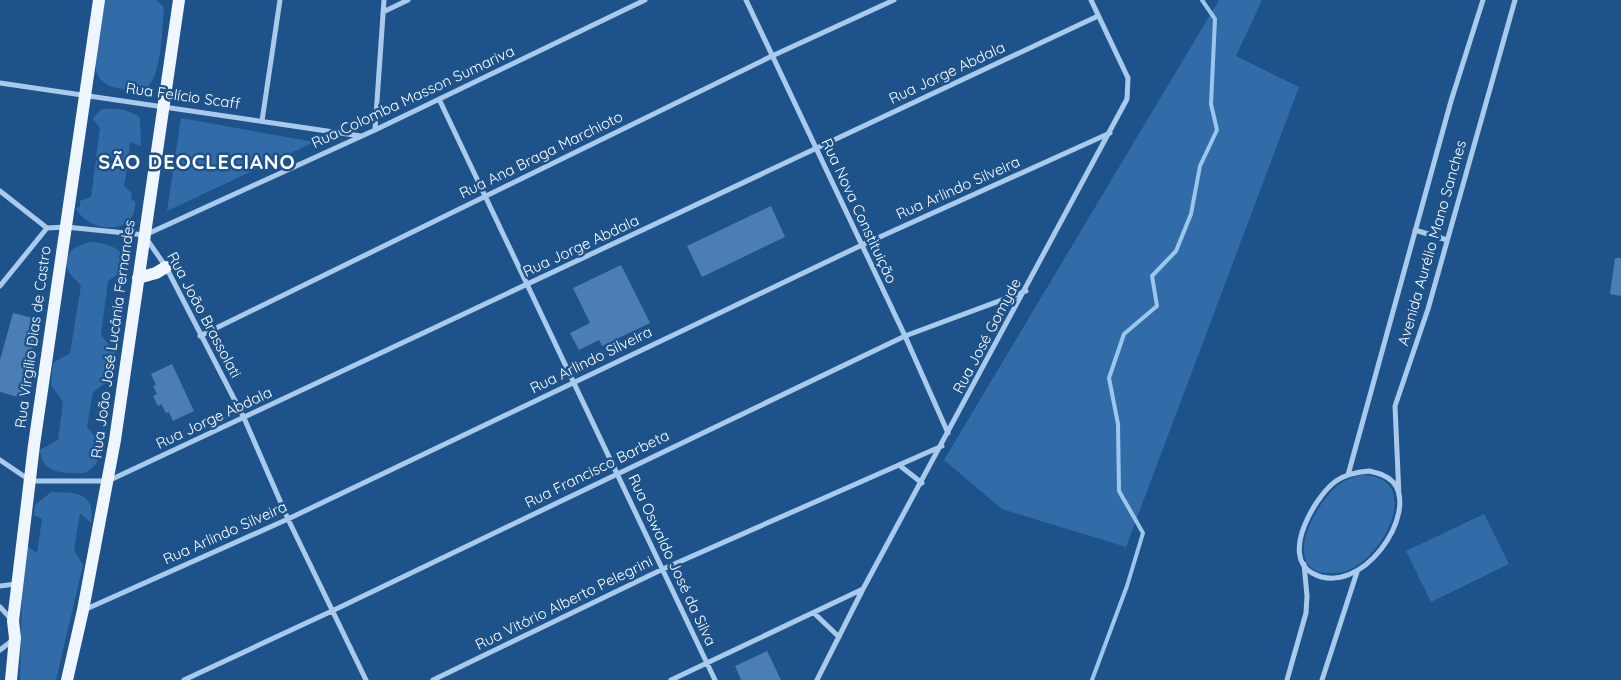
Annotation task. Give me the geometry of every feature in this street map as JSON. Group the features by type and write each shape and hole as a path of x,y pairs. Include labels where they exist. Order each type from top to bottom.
{"main road":[{"name":"Rua Virgílio Dias de Castro","path":"11,680 15,638 13,621 34,445 99,0"},
{"name":"Rua João José Lucânia Fernandes","path":"67,680 108,482 155,155 165,106 178,0"},
{"path":"138,278 156,273 166,267"}],"street":[{"path":"262,121 280,0"},
{"path":"375,130 384,0"},
{"path":"383,12 408,0"},
{"name":"Rua Colomba Masson Sumariva","path":"144,235 375,130 645,0"},
{"name":"Rua Nova Constituição","path":"746,0 905,336 948,434"},
{"name":"Rua Ana Braga Marchioto","path":"200,336 772,56 894,0"},
{"name":"Rua José Gomyde","path":"817,680 863,589 943,446 1127,99 1128,83 1091,0"},
{"name":"Avenida Aurélio Mano Sanches","path":"1348,475 1451,101 1483,0"},
{"name":"Avenida Aurélio Mano Sanches","path":"1399,496 1395,406 1428,309 1515,0"},
{"name":"Rua Jorge Abdala","path":"31,481 108,482 1098,16"},
{"name":"Rua Felício Scaff","path":"0,83 362,136"},
{"name":"Rua Oswaldo José da Silva","path":"439,99 715,680"},
{"name":"Rua Arlindo Silveira","path":"83,610 288,519 862,245 1110,133"},
{"path":"0,191 47,228 66,227 144,235"},
{"path":"0,286 47,228"},
{"path":"1415,230 1447,240"},
{"name":"Rua João Brassolati","path":"144,235 166,267 244,418 288,519 366,680"},
{"name":"Rua Francisco Barbeta","path":"184,680 905,336 1026,291"},
{"name":"Rua Vitório Alberto Pelegrini","path":"433,680 663,569 943,446"},
{"path":"0,460 31,481"},
{"path":"899,465 922,483"},
{"path":"1287,680 1306,613 1307,596 1301,538 1309,514 1323,494 1336,482 1348,475 1369,471 1381,474 1393,482 1399,496 1397,517 1385,543 1357,572 1348,576 1324,577 1311,572 1304,564"},
{"path":"1322,680 1357,572"},
{"path":"0,586 17,584"},
{"path":"672,680 863,589"},
{"path":"0,607 13,621"},
{"path":"814,612 839,637"},
{"path":"0,650 15,638"}],"shaded area":[{"path":"104,0 157,0 164,8 162,38 156,73 152,81 144,89 125,90 112,87 104,83 97,74 95,65"},
{"path":"1219,0 1262,0 1236,56 1299,87 1126,547 1002,509 944,460"},
{"path":"100,110 123,110 140,118 141,146 130,142 128,161 96,157 100,128 93,119"},
{"path":"181,118 314,142 167,211"},
{"path":"96,160 128,164 124,186 132,193 131,200 135,201 134,212 129,221 121,225 111,227 91,223 82,217 76,208 80,207 80,201 91,197"},
{"path":"91,242 104,244 119,251 125,262 125,269 108,281 101,335 115,352 110,380 93,392 87,427 101,445 99,458 95,465 85,473 70,473 50,468 45,464 40,450 58,440 63,402 51,385 53,363 70,353 81,286 69,272 66,264 67,259 76,247"},
{"path":"1362,475 1382,480 1392,491 1394,507 1390,525 1380,543 1366,558 1351,569 1335,573 1315,571 1306,561 1304,550 1309,526 1323,502 1337,486 1349,479"},
{"path":"51,492 76,494 87,499 90,505 91,523 80,513 74,550 83,565 56,680 20,680 22,598 27,546 37,553 42,519 34,515 35,505"},
{"path":"1484,514 1509,564 1431,602 1406,551"}],"building":[{"path":"771,206 785,237 702,277 687,246"},
{"path":"1615,258 1621,258 1621,296 1610,294"},
{"path":"621,265 650,323 602,346 599,340 579,350 570,333 590,323 573,288"},
{"path":"13,313 40,320 24,380 26,381 22,398 0,392 0,360"},
{"path":"172,364 194,411 173,421 169,412 166,413 161,404 158,406 153,396 157,394 153,386 156,385 151,374"},
{"path":"767,651 781,680 741,680 735,666"}],"waterway":[{"path":"1092,680 1127,586 1143,533 1119,491 1118,424 1109,378 1124,334 1157,306 1152,276 1176,251 1191,214 1200,166 1217,130 1211,104 1215,19 1202,0"}],"district":[{"name":"SÃO DEOCLECIANO","path":"197,162"}]}
